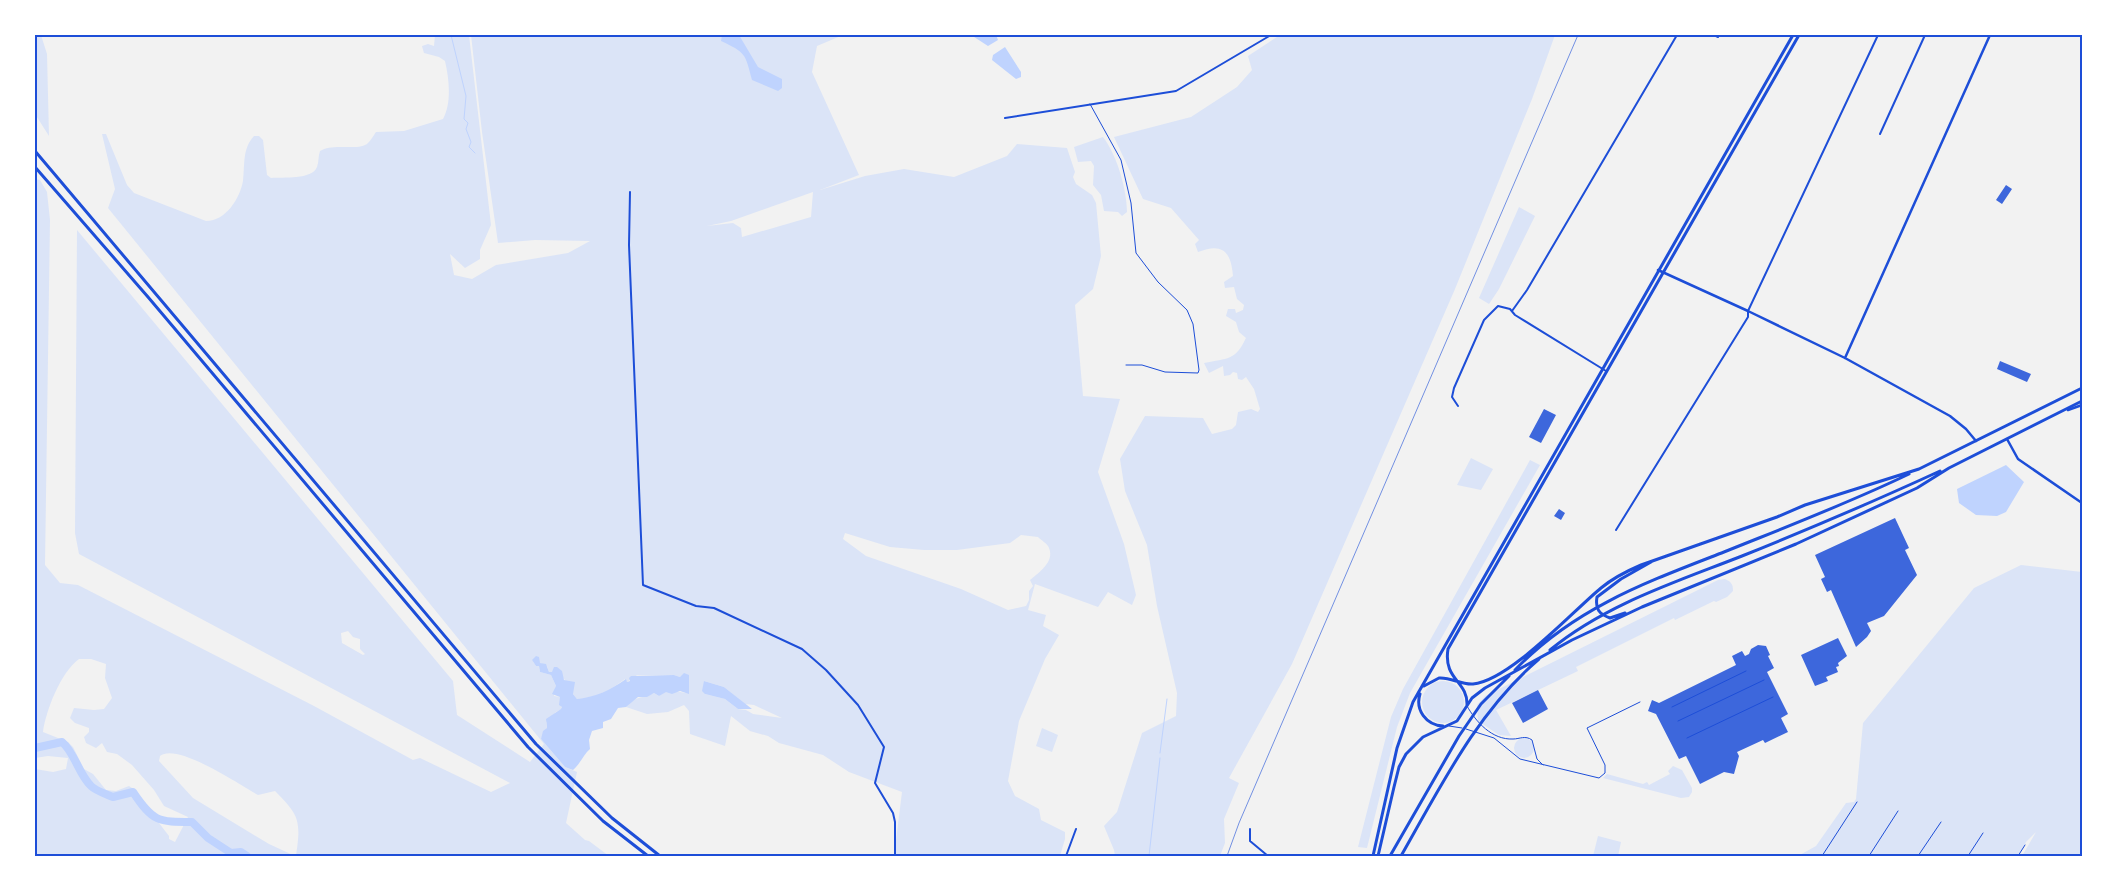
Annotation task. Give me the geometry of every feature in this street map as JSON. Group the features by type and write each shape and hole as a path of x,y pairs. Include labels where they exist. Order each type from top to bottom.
{"main road":[{"path":"1467,706 1466,694 1456,681 1448,664 1448,649 1606,371 1793,35"},
{"path":"1374,856 1397,748 1410,710 1443,648 1602,368 1799,35"},
{"path":"35,150 536,744 612,818 660,856"},
{"path":"35,167 161,312 528,747 603,821 648,856"},
{"path":"1390,856 1459,736 1481,704 1530,654 1561,629 1596,606 1644,583 1834,508 1919,469 2082,388"},
{"path":"1401,856 1466,743 1483,720 1509,688 1552,648 1574,632 1648,592 1838,517 1949,468 2082,401"},
{"path":"1378,856 1399,767 1406,754 1423,737 1462,717 1467,706 1478,693 1503,677 1572,640 1642,607 1848,521 1917,488 1949,468"},
{"path":"1446,726 1433,724 1423,716 1418,704 1421,691 1428,682 1439,678 1472,684 1507,669 1564,624 1608,583 1621,574 1661,557 1805,505 1919,469"},
{"path":"1642,607 1610,618 1600,614 1597,609 1597,597 1621,579 1661,557"}],"street":[{"path":"1005,118 1176,90 1271,35"},
{"path":"1512,310 1527,290 1677,35"},
{"path":"1714,35 1718,37"},
{"path":"1616,530 1748,317 1748,311 1878,35"},
{"path":"1880,134 1925,35"},
{"path":"1845,358 1990,35"},
{"path":"630,192 630,245 643,586 696,606 714,608 802,649 826,670 858,705 884,747 875,783 894,813 895,856"},
{"path":"1660,271 1845,358 1950,416 1966,429 1976,441"},
{"path":"1458,406 1452,400 1452,394 1484,320 1498,306 1512,310 1515,315 1606,371"},
{"path":"2059,413 2082,405"},
{"path":"2007,439 2018,459 2082,503"},
{"path":"1066,856 1076,828"},
{"path":"1250,829 1250,841 1268,856"}],"lane":[{"path":"1090,104 1121,160 1131,202 1136,253 1158,282 1186,310 1193,324 1199,370 1198,373 1165,372 1142,365 1126,365"},
{"path":"1446,726 1489,736 1503,744 1520,759 1596,779 1602,777 1606,771 1587,728 1640,702"},
{"path":"1467,706 1479,724 1496,735 1511,739 1525,737 1532,740 1537,759 1544,766"},
{"path":"1822,856 1857,802"},
{"path":"1869,856 1898,811"},
{"path":"1918,856 1941,822"},
{"path":"1968,856 1983,833"},
{"path":"2018,856 2025,845"}],"path":[{"path":"1672,707 1746,672"},
{"path":"1678,721 1764,680"},
{"path":"1687,738 1772,697"}],"shaded area":[{"path":"35,35 41,35 47,54 49,136 35,114"},
{"path":"435,35 469,35 491,225 480,250 480,259 465,268 450,254 454,275 472,279 496,265 568,253 590,241 535,240 498,243 482,132 471,35 843,35 817,46 812,72 859,175 820,190 865,176 904,169 954,177 1007,156 1017,144 1067,148 1075,172 1073,177 1076,184 1092,195 1096,203 1101,256 1093,289 1075,305 1083,396 1120,399 1098,472 1124,544 1136,595 1132,605 1108,592 1098,607 1035,584 1028,610 1046,615 1043,626 1059,635 1045,659 1019,721 1008,781 1015,796 1039,809 1041,820 1065,832 1060,856 894,856 902,792 849,772 823,755 779,743 768,736 750,731 731,716 725,746 690,734 689,711 684,705 668,712 647,714 626,707 636,699 654,693 659,696 663,692 686,693 683,676 637,675 627,682 625,679 597,695 577,699 573,694 573,688 562,677 549,672 547,666 532,660 536,666 539,666 540,672 551,675 556,686 554,696 560,697 562,709 546,722 547,728 541,739 565,767 577,772 566,823 585,840 609,856 296,856 297,820 290,807 275,791 258,795 209,766 180,755 168,753 160,756 159,761 193,798 269,844 295,856 35,856 35,769 53,772 66,769 68,758 48,756 35,758 35,179 40,180 47,192 50,220 45,565 60,583 78,585 314,706 413,760 420,758 491,792 510,783 79,554 75,533 77,230 453,681 457,715 530,762 544,744 108,208 115,189 102,134 106,134 127,185 134,193 206,221 213,220 226,213 239,194 243,181 246,152 254,136 259,136 263,140 267,175 271,178 297,177 314,171 318,165 320,151 326,148 364,146 376,132 404,131 443,119 449,98 445,61 439,57 424,53 422,46 428,44 434,46","holes":["813,192 811,217 742,237 741,228 733,223 707,226 731,221","845,533 890,547 957,550 1010,543 1021,535 1038,537 1049,548 1050,558 1045,567 1030,580 1033,586 1029,591 1029,600 1026,606 1008,610 961,589 866,556 843,539","348,631 353,637 360,639 360,649 365,654 363,655 342,643 341,633","79,659 91,659 106,664 105,678 112,698 104,709 74,708 70,718 75,723 89,728 89,732 84,737 86,743 96,748 102,743 107,752 117,754 132,765 154,790 164,806 188,817 175,842 169,839 169,836 132,788 129,786 116,791 106,790 93,774 84,769 73,747 68,742 43,732 47,713 55,692 66,673","704,681 724,687 745,704 754,705 782,718 753,714 746,710 738,709 725,699 705,694"]},
{"path":"1280,35 1555,35 1532,99 1455,289 1292,664 1229,778 1239,783 1224,819 1225,843 1220,856 1115,856 1104,826 1117,812 1142,733 1176,716 1177,693 1157,606 1147,545 1125,491 1120,459 1145,416 1203,418 1212,434 1232,429 1236,425 1238,412 1251,409 1258,412 1260,409 1254,389 1246,377 1242,380 1238,379 1237,373 1233,372 1230,375 1224,376 1223,366 1209,373 1204,363 1225,359 1234,355 1246,338 1239,332 1236,322 1226,316 1228,309 1235,309 1236,313 1243,310 1244,305 1237,299 1234,287 1225,288 1224,282 1233,276 1228,255 1220,249 1214,248 1198,252 1195,244 1199,240 1171,208 1143,199 1114,137 1191,117 1237,87 1252,70 1248,56"},
{"path":"1103,137 1113,153 1123,183 1127,212 1122,216 1118,212 1104,211 1101,195 1093,185 1094,166 1091,161 1078,162 1074,147"},
{"path":"1519,207 1535,216 1499,289 1489,304 1479,298"},
{"path":"1471,458 1493,469 1481,490 1457,485"},
{"path":"1530,460 1540,465 1410,693 1397,727 1367,848 1358,847 1391,717 1403,689"},
{"path":"2021,565 2082,572 2082,856 2022,856 2036,832 2026,842 2019,856 1798,856 1816,846 1846,803 1854,802 1856,799 1863,723 1974,588"},
{"path":"1725,579 1731,583 1733,589 1727,597 1716,602 1714,601 1675,620 1674,618 1576,667 1578,671 1496,710 1511,736 1499,735 1478,721 1477,705 1485,696 1718,580"},
{"path":"1439,681 1447,681 1458,687 1464,702 1458,717 1447,723 1439,723 1428,717 1422,706 1422,698 1428,687"},
{"path":"1042,728 1058,735 1052,752 1036,746"},
{"path":"1524,738 1531,741 1534,748 1531,755 1524,758 1517,755 1514,748 1517,741"},
{"path":"1673,766 1682,770 1692,788 1689,797 1681,798 1603,778 1607,774 1643,784 1647,782 1649,785 1670,774 1668,771"},
{"path":"1598,836 1621,842 1618,856 1593,856"}],"water":[{"path":"722,35 739,35 758,67 782,79 782,88 778,91 752,80 746,59 740,51 721,41"},
{"path":"971,35 996,35 998,40 988,46"},
{"path":"1005,47 1021,72 1021,77 1016,79 992,60 993,55"},
{"path":"2006,465 2024,482 2006,512 1997,516 1976,515 1959,503 1957,489"},
{"path":"536,656 539,657 540,663 546,664 549,672 552,672 554,667 557,667 562,671 564,680 575,682 573,694 577,699 603,692 626,679 627,682 630,681 629,678 631,676 674,675 680,677 684,673 689,675 689,694 680,691 672,694 666,692 659,696 654,693 647,697 638,697 626,707 618,708 611,719 603,722 603,728 592,731 589,740 590,749 573,770 565,767 541,739 543,731 547,728 546,719 562,707 559,705 560,697 552,694 556,686 551,675 540,672 539,666 536,666 532,660"},
{"path":"704,681 724,687 752,709 738,709 725,699 705,694 702,691"}],"building":[{"path":"2006,185 2012,189 2002,204 1996,200"},
{"path":"2000,361 2031,374 2027,382 1997,369"},
{"path":"1544,409 1556,415 1541,443 1529,437"},
{"path":"1559,509 1565,513 1561,520 1554,516"},
{"path":"1895,518 1909,548 1905,550 1917,575 1884,616 1867,623 1871,631 1856,647 1831,590 1827,592 1821,579 1825,577 1815,555"},
{"path":"1838,638 1847,656 1838,663 1839,666 1836,667 1838,672 1826,677 1828,681 1815,686 1801,655"},
{"path":"1758,645 1766,646 1770,655 1768,656 1774,668 1767,672 1788,714 1781,718 1788,732 1765,743 1763,740 1737,752 1739,756 1734,774 1724,772 1700,784 1686,756 1679,759 1656,714 1648,711 1652,700 1659,703 1736,665 1732,656 1742,651 1745,656"},
{"path":"1538,690 1548,709 1523,723 1512,703"}],"waterway":[{"path":"451,35 466,96 464,119 468,123 466,129 471,142 469,147 475,153"},
{"path":"1160,753 1167,699"},
{"path":"35,748 62,742 91,786 113,797 133,792 151,815 171,822 192,822 208,838 231,853 241,852 247,856"},
{"path":"1149,856 1160,758"}],"railway":[{"path":"1227,856 1239,823 1578,35"}]}
